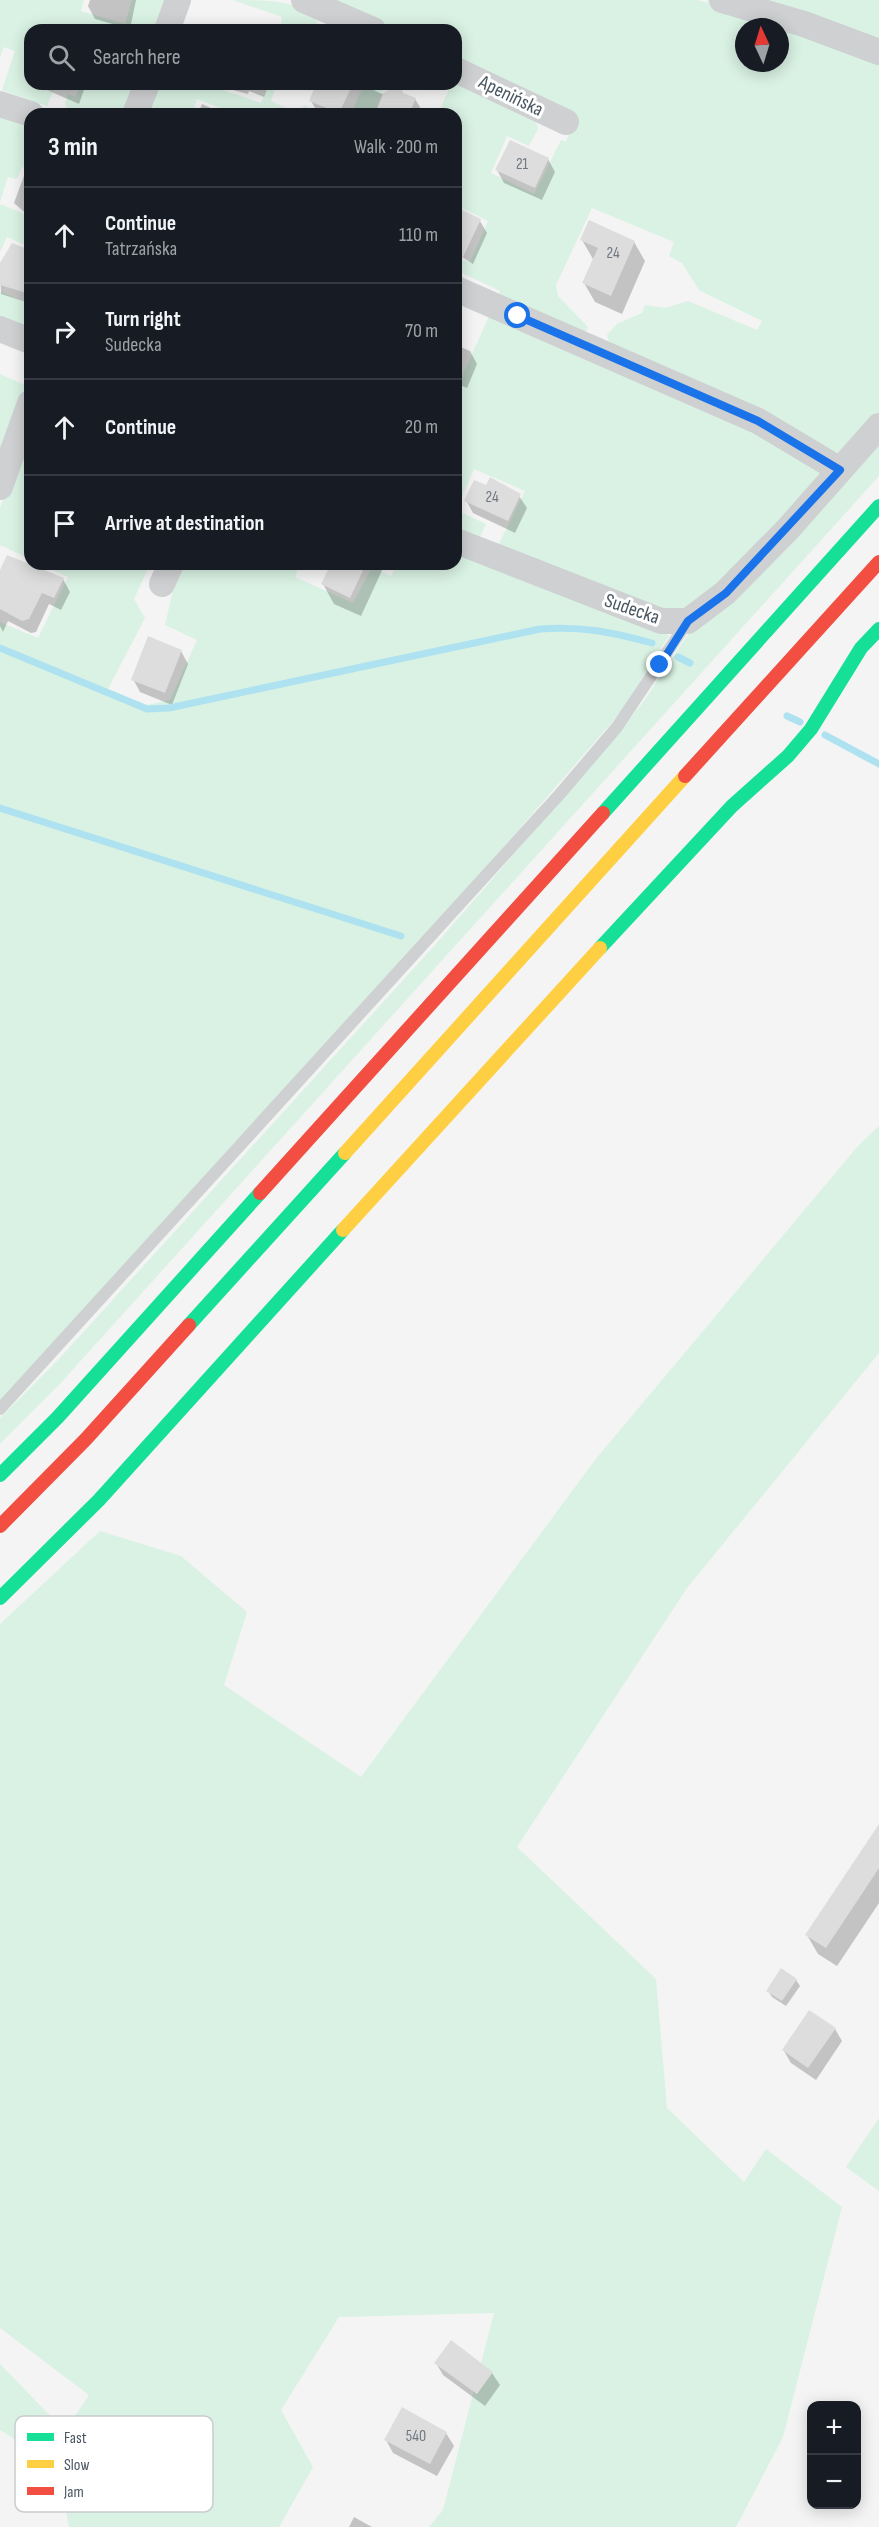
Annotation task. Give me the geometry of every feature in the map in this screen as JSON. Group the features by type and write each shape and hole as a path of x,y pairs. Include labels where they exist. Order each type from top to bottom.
{"main road":[{"path":"0,1475 66,1408 879,506"},
{"path":"0,1526 94,1430 879,562"},
{"path":"0,1598 99,1500 518,1036 732,806 788,756 811,729 861,648 879,630"}],"street":[{"path":"169,24 178,0"},
{"path":"304,0 359,24"},
{"path":"722,0 804,24 879,52"},
{"name":"Apenińska","path":"462,73 566,122"},
{"path":"137,108 145,90"},
{"path":"0,104 24,112"},
{"path":"462,292 758,421 840,470"},
{"path":"0,329 24,339"},
{"path":"0,487 24,420"},
{"name":"Sudecka","path":"462,543 662,621 688,621 726,593 879,426"}],"lane":[{"path":"0,1409 18,1393 566,786 617,727 688,621"}],"green space":[{"path":"0,0 84,0 81,11 125,24 24,24 24,90 53,92 47,106 2,90 15,51 4,47 0,57"},
{"path":"132,0 171,0 162,24 125,24"},
{"path":"233,0 286,3 316,14 317,24 281,24 282,17"},
{"path":"320,0 698,0 707,3 708,0 879,0 879,418 847,451 838,453 611,349 607,335 617,324 642,313 645,305 665,308 688,301 757,330 762,321 699,290 682,263 669,256 674,242 592,208 556,285 558,296 588,327 583,338 498,297 500,291 462,273 462,259 470,262 488,221 462,208 462,108 441,108 449,90 462,90 462,86 534,115 538,129 529,146 507,136 491,173 534,194 561,140 566,142 576,117 462,66 462,24 374,24"},
{"path":"78,90 138,90 128,108 67,108 65,104 68,94 76,97"},
{"path":"155,90 223,90 261,103 266,90 275,90 271,101 286,108 221,108 197,99 194,108 149,108"},
{"path":"361,90 384,90 376,108 354,108"},
{"path":"0,117 24,126 24,168 22,167 17,179 8,177 0,202"},
{"path":"0,204 24,214 24,244 7,237 0,252"},
{"path":"0,292 24,301 24,328 0,320"},
{"path":"490,314 809,457 819,467 822,476 740,571 677,618 495,552 525,491 474,469 462,496 462,377"},
{"path":"0,374 24,385 24,394 0,460"},
{"path":"879,435 879,476 57,1387 0,1444 0,1418 59,1359 435,945 600,755 644,701 686,637"},
{"path":"24,444 24,556 0,545 0,508"},
{"path":"462,513 486,524 478,541 462,534"},
{"path":"462,547 661,629 669,636 620,713 399,967 25,1377 0,1400 0,622 38,638 68,577 53,570 147,570 134,599 145,618 108,689 147,705 170,700 197,640 165,625 178,570 298,570 295,577 353,603 370,570 378,570 391,576 394,570 462,570"},
{"path":"879,1126 879,1353 687,1588 517,1847 656,1979 667,2108 744,2182 766,2149 842,2207 783,2437 736,2527 429,2527 443,2510 494,2313 339,2317 281,2410 313,2467 279,2527 69,2527 66,2512 213,2512 213,2416 75,2416 89,2395 0,2328 0,1624 100,1531 181,1556 247,1612 224,1685 361,1777 595,1460 858,1146"},
{"path":"879,2118 879,2191 846,2167"},
{"path":"0,2364 50,2416 15,2416 15,2439 0,2430"}],"building":[{"path":"314,90 350,90 341,108 326,108 309,101"},
{"path":"402,90 403,93 416,98 412,108 377,108 384,92"},
{"path":"510,140 549,158 535,188 495,170"},
{"path":"462,210 481,219 462,259"},
{"path":"589,220 635,241 611,296 582,283 598,248 580,240"},
{"path":"12,243 24,248 24,292 0,285 0,263"},
{"path":"490,477 521,494 508,521 464,501 474,480 486,485"},
{"path":"7,555 24,562 24,570 44,570 64,578 54,598 42,593 29,619 22,621 0,609 0,570"},
{"path":"328,570 363,570 350,598 321,584"},
{"path":"148,636 182,650 165,693 131,680"},
{"path":"879,1824 879,1868 826,1948 805,1935"},
{"path":"781,1968 797,1979 782,2001 766,1991"},
{"path":"809,2010 836,2028 808,2068 782,2050"},
{"path":"451,2340 493,2372 477,2394 434,2363"},
{"path":"402,2407 447,2432 430,2464 384,2440"}],"waterway":[{"path":"0,648 147,709 169,708 540,629 570,628 597,631 652,643"},
{"path":"678,657 690,663"},
{"path":"787,716 800,722"},
{"path":"825,735 879,764"},
{"path":"0,808 401,936"}],"traffic: fast":[{"path":"603,813 879,506"},
{"path":"600,948 732,806 788,756 811,729 861,648 879,629"},
{"path":"189,1325 345,1153"},
{"path":"0,1475 58,1417 260,1193"},
{"path":"0,1598 99,1500 343,1230"}],"traffic: slow":[{"path":"345,1153 685,776"},
{"path":"343,1230 600,948"}],"traffic: jam":[{"path":"685,776 879,562"},
{"path":"260,1193 603,813"},
{"path":"0,1526 86,1439 189,1325"}],"route":[{"path":"518,316 758,421 840,470 788,529 726,593 688,621 660,665"}]}
